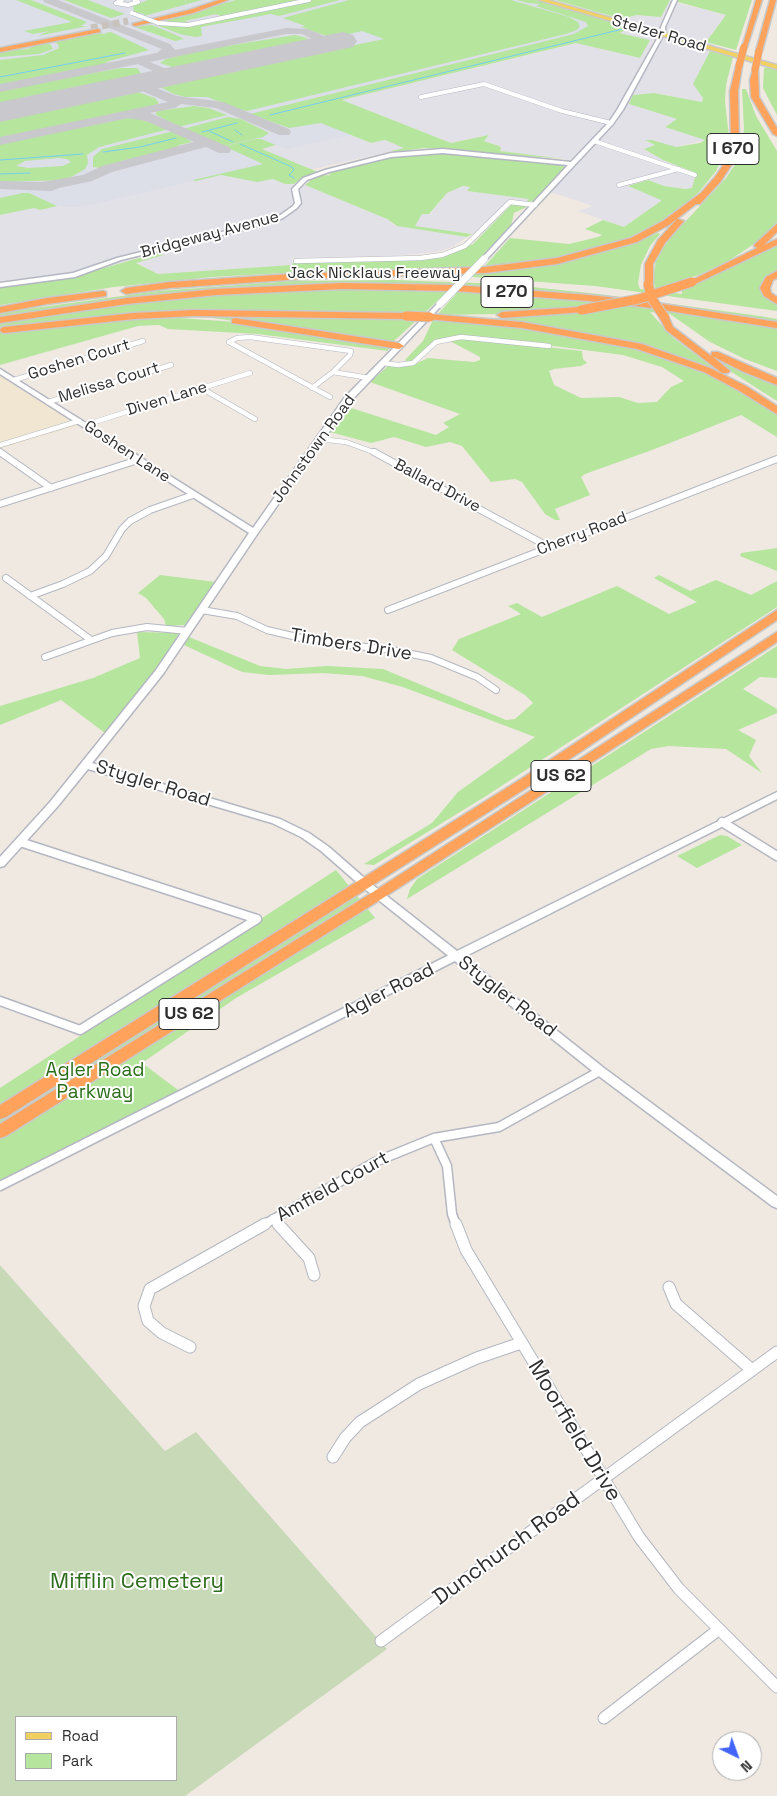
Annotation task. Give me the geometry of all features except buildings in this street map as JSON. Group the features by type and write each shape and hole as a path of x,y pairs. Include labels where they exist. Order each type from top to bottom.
{"highway":[{"path":"225,0 211,2 192,6 132,22 180,15 211,2 231,0"},
{"name":"I 670","path":"665,318 652,299 648,284 649,264 661,242 718,179 730,161 735,141 734,91 744,47 759,0"},
{"name":"I 670","path":"773,0 759,51 754,84 755,97 775,131"},
{"path":"0,44 94,29 0,50"},
{"path":"754,84 777,121"},
{"path":"775,131 777,141"},
{"path":"274,278 485,270 557,261 634,240 666,223 702,196"},
{"path":"737,262 761,243 777,227"},
{"path":"0,331 27,326 134,316 194,313 449,318 530,315 580,310 639,299 692,282 777,242"},
{"path":"777,274 769,279 765,288 767,294 777,301"},
{"name":"Jack Nicklaus Freeway","path":"0,310 47,301 170,285 274,278 462,279 554,286 701,303"},
{"name":"Jack Nicklaus Freeway","path":"0,320 127,300 216,292 342,286 455,288 589,298 644,304 777,325"},
{"path":"134,316 198,317 235,321 399,346"},
{"path":"449,318 522,326 639,346 707,370 742,388 777,411"},
{"path":"665,318 686,335 718,356 777,382"},
{"path":"665,318 669,328 708,360 777,404"},
{"path":"713,352 777,376"},
{"name":"US 62","path":"0,1113 526,782 777,614"},
{"path":"645,704 684,683 777,624"},
{"name":"US 62","path":"0,1132 378,895 777,636"}],"main road":[{"name":"Stelzer Road","path":"542,0 777,66"},
{"name":"Stelzer Road","path":"553,0 662,33"},
{"name":"Johnstown Road","path":"0,864 86,764 160,672 254,532 348,399 484,259 611,123 662,33 663,26 675,0"},
{"name":"Bridgeway Avenue","path":"0,285 75,275 119,259 281,218 298,203 295,189 305,179 327,170 391,155 425,150 573,164"},
{"name":"Goshen Lane","path":"0,371 254,532"},
{"name":"Stygler Road","path":"86,764 276,821 297,830 325,849 378,895 600,1071 777,1203"},
{"name":"Agler Road","path":"456,956 777,795"}],"street":[{"path":"122,0 116,2 131,12 158,23 188,24 309,0"},
{"path":"120,4 137,1"},
{"path":"131,12 130,6 137,1"},
{"path":"421,97 484,84 562,111 611,123"},
{"path":"594,141 695,175"},
{"path":"619,185 679,169"},
{"path":"296,261 420,258 451,252 465,246 510,202 535,205"},
{"path":"312,388 318,386 333,372 350,355 351,351 250,337 237,338 229,342 312,388 330,397"},
{"path":"383,363 398,365 413,363 436,342 461,337 549,346"},
{"name":"Goshen Court","path":"14,380 143,341"},
{"name":"Melissa Court","path":"48,402 170,365"},
{"path":"333,372 369,378"},
{"name":"Diven Lane","path":"0,445 82,423 250,373"},
{"path":"201,388 255,419"},
{"name":"Ballard Drive","path":"319,439 346,442 371,450 549,547"},
{"path":"0,453 51,488"},
{"name":"Cherry Road","path":"388,610 777,458"},
{"path":"0,504 138,460"},
{"path":"30,596 63,584 90,571 106,556 122,529 130,521 150,510 193,495"},
{"path":"6,578 91,640"},
{"name":"Timbers Drive","path":"202,610 237,616 268,630 314,641 392,650 431,658 477,677 496,690"},
{"path":"45,657 112,633 147,627 188,631"},
{"path":"722,822 777,856"},
{"path":"0,1001 80,1030 258,919 20,842"},
{"name":"Agler Road","path":"0,1186 456,956"},
{"name":"Amfield Court","path":"190,1347 162,1333 148,1321 144,1306 150,1289 374,1162 434,1138 499,1127 600,1071"},
{"name":"Moorfield Drive","path":"434,1138 447,1166 452,1214 466,1250 603,1479 645,1544 679,1589 777,1687"},
{"path":"273,1219 309,1258 314,1275"},
{"path":"669,1287 676,1304 752,1370"},
{"path":"333,1457 345,1438 360,1422 419,1384 477,1358 521,1344"},
{"name":"Dunchurch Road","path":"381,1640 777,1352"},
{"path":"604,1718 718,1630"}],"shaded area":[{"path":"0,0 528,0 631,29 318,106 374,130 287,149 276,145 262,149 281,182 273,179 257,182 221,175 96,204 72,208 57,206 40,210 18,199 0,203"},
{"path":"669,1 726,15 706,42 716,45 710,52 702,102 654,93 643,95 629,104 678,119 666,126 706,140 676,147 646,141 655,145 644,149 663,160 696,174 692,188 689,189 664,186 648,180 629,186 662,200 624,227 578,211 593,206 557,194 542,192 566,167 565,159 499,151 499,146 484,141 489,135 451,143 341,100 577,43 635,57 618,33 632,28 610,22 637,15 661,17"},
{"path":"321,123 371,143 385,140 405,148 309,170 261,149 275,146"},
{"path":"221,175 257,182 273,179 285,184 305,185 387,219 394,225 467,237 452,247 436,252 392,256 292,258 293,265 158,274 136,262 163,255 156,253 66,279 7,287 0,283 0,215 34,207 40,210 57,206 72,208 95,204"},
{"path":"463,186 470,187 467,191 530,199 523,204 511,205 481,235 414,226 422,213 430,214 447,193"},
{"path":"0,375 80,425 0,449"}],"green space":[{"path":"16,0 31,0 87,22 81,26 88,26 37,36 49,31 33,34 24,31 72,22"},
{"path":"64,0 88,0 125,14 111,18"},
{"path":"148,0 185,0 185,3 186,0 202,0 144,16 144,14 134,12 133,6"},
{"path":"236,0 305,0 204,20 221,16 216,14 185,21 189,23 199,22 189,24 163,23 160,21"},
{"path":"313,0 340,0 279,16 271,14 201,27 202,36 195,37 180,34 154,24 177,26 195,24"},
{"path":"349,0 511,0 569,17 578,22 580,26 577,30 566,34 247,111 207,97 185,97 174,94 158,86 384,39 362,31 332,38 301,27 305,26 283,18"},
{"path":"517,0 536,0 633,28 619,33 650,40 640,58 576,43 342,100 451,143 489,135 484,141 499,146 501,148 500,151 565,159 424,148 395,152 391,151 404,148 385,140 371,143 321,123 289,128 250,114 574,34 588,26 586,22 536,6 540,4"},
{"path":"555,0 670,0 661,17 637,15 622,19"},
{"path":"678,0 752,0 736,50 706,42 726,15 678,2"},
{"path":"152,25 184,39 175,41 135,27"},
{"path":"111,32 149,50 106,62 108,64 0,85 0,60 43,55 59,48 58,44 52,41 94,33 107,34 105,33"},
{"path":"295,35 307,38 309,41 178,69 160,63 166,59 208,49"},
{"path":"44,42 51,45 53,49 39,54 0,57 0,52 26,46 21,50 27,49"},
{"path":"710,51 733,57 726,85 725,101 729,137 723,157 716,171 699,192 674,214 626,240 565,257 516,265 484,267 510,238 569,244 598,237 602,235 585,229 603,220 624,227 661,201 628,186 648,180 664,186 692,188 696,173 663,160 644,149 655,145 645,140 652,140 676,147 700,143 705,140 665,127 677,119 629,104 633,95 654,93 702,102 703,98 693,84"},
{"path":"769,67 777,70 777,115 763,88 764,68"},
{"path":"121,68 137,68 141,73 137,77 0,104 0,90"},
{"path":"742,89 746,89 756,116 777,151 777,222 760,240 730,260 701,274 656,290 653,281 656,260 660,253 670,238 726,178 736,163 741,151 744,129"},
{"path":"135,91 155,98 159,103 0,138 0,119"},
{"path":"194,106 208,108 227,115 178,127 155,114 158,111"},
{"path":"228,117 241,119 269,133 263,137 223,146 183,129"},
{"path":"128,118 140,119 169,129 99,147 87,155 88,163 85,169 66,180 0,182 0,144","holes":["67,159 71,162 63,166 29,168 16,166 25,161"]},
{"path":"174,131 192,142 179,145 177,150 102,168 93,167 93,157 102,149"},
{"path":"256,139 276,145 262,149 318,172 302,178 294,184 285,184 273,179 257,182 221,175 196,181 193,180 263,164 224,146"},
{"path":"429,152 558,164 566,167 535,201 526,202 529,199 467,191 470,187 463,186 447,193 429,214 422,214 415,226 472,234 467,237 397,226 387,219 305,185 316,176 331,175 328,173 330,172 397,155"},
{"path":"29,193 57,206 40,210 34,208 0,215 0,198"},
{"path":"512,204 529,206 514,213 511,226 471,267 484,267 435,270 302,272 212,277 114,287 0,305 0,287 66,279 156,253 164,255 136,263 158,274 292,265 293,263 448,255 473,244"},
{"path":"658,233 660,234 650,246 641,265 638,283 640,289 682,294 682,288 740,263 777,244 777,273 764,280 761,285 765,295 777,303 777,311 595,286 417,275 558,263 618,248"},
{"path":"394,280 503,284 599,294 760,316 777,319 777,323 597,297 541,291 470,287 316,285 226,289 130,298 0,318 0,313 158,291 292,281"},
{"path":"373,289 447,291 570,299 674,312 777,328 777,371 745,359 710,342 670,314 650,312 672,337 722,374 668,354 479,319 580,312 568,309 502,314 437,315 456,294 446,293 394,341 388,342 205,317 290,316 415,320 420,315 143,314 58,320 0,329 0,323 115,305 242,293"},
{"path":"180,318 235,322 389,347 388,351 258,334 168,329 159,325 138,326 0,365 0,333 104,321"},
{"path":"433,320 510,326 617,343 689,364 729,384 777,414 777,437 741,415 585,474 581,477 590,495 555,509 560,520 555,520 545,514 522,482 515,479 491,482 462,446 450,442 426,447 394,437 371,443 330,432 348,407 436,435 449,427 443,423 460,414 370,382 388,366 411,366 428,358 474,362 480,360 480,357 448,340 475,339 582,351 583,359 587,363 581,366 549,371 554,385 581,398 619,397 638,403 657,402 671,387 684,381 662,367 623,355 484,337 463,336 436,340 412,361 407,362 405,360 423,341"},
{"path":"719,361 777,385 777,401 716,362"},
{"path":"777,548 777,571 740,556 741,553"},
{"path":"160,575 216,582 185,625 166,626 164,619 146,598 138,593"},
{"path":"659,575 690,591 716,580 751,595 777,581 777,607 486,796 374,865 364,864 432,823 458,792 535,737 403,687 362,676 323,673 269,675 242,672 184,645 189,637 260,666 286,669 327,666 383,669 506,720 515,719 533,703 525,695 452,650 459,639 521,614 508,606 517,603 542,617 617,586 669,614 697,602 654,578"},
{"path":"137,632 179,633 161,664 105,733 61,700 0,725 0,706 93,678 140,658"},
{"path":"777,646 777,678 760,677 743,689 777,709 777,713 738,730 756,740 749,756 762,773 726,749 669,746 651,749 407,899 410,889 417,879"},
{"path":"720,835 727,836 742,845 697,868 677,856"},
{"name":"Agler Road Parkway","path":"336,870 375,918 236,998 142,1063 178,1090 171,1096 0,1180 0,1088"},
{"name":"Mifflin Cemetery","path":"0,1265 165,1451 196,1432 387,1649 185,1796 0,1796"}],"waterway":[{"path":"270,115 631,27"},
{"path":"0,77 125,53"},
{"path":"202,132 237,123"},
{"path":"235,130 242,135"},
{"path":"209,131 233,142"},
{"path":"103,152 140,147 176,138"},
{"path":"240,144 292,167 294,170 289,175 294,178"},
{"path":"0,160 83,154"},
{"path":"0,174 30,173"}],"taxiway":[{"path":"48,0 166,46 169,50 162,55"},
{"path":"0,88 286,31 304,31 320,38 320,43 308,49"},
{"path":"145,60 143,62 145,64 162,71 196,72"},
{"path":"143,87 175,100"},
{"path":"0,141 171,105 175,103 175,100"},
{"path":"175,100 219,105 284,132"},
{"path":"132,115 149,117 199,139"},
{"path":"42,187 87,178 107,169 193,148 202,144 199,139"},
{"path":"199,139 224,150"},
{"path":"0,185 42,187"},
{"path":"42,187 52,187"}],"runway":[{"path":"0,112 343,41"}],"tunnel":[{"path":"91,28 128,21"}]}
